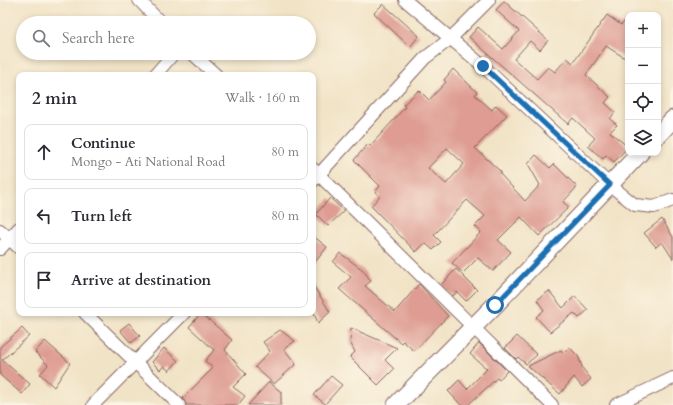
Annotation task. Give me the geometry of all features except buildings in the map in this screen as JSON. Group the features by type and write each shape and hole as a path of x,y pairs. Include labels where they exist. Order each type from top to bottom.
{"main road":[{"path":"661,132 673,119"},
{"path":"396,405 637,156"}],"street":[{"path":"139,0 154,16"},
{"path":"405,0 483,66 610,185 635,205 654,207 673,200"},
{"path":"316,174 425,58 450,39 489,0"},
{"path":"158,72 168,60"},
{"path":"200,60 213,72"},
{"path":"316,176 552,405"},
{"path":"0,230 16,245"},
{"path":"0,249 16,231"},
{"path":"88,316 179,405"},
{"path":"93,405 181,316"},
{"path":"616,405 673,378"}],"route":[{"path":"483,66 610,185 495,305"}]}
